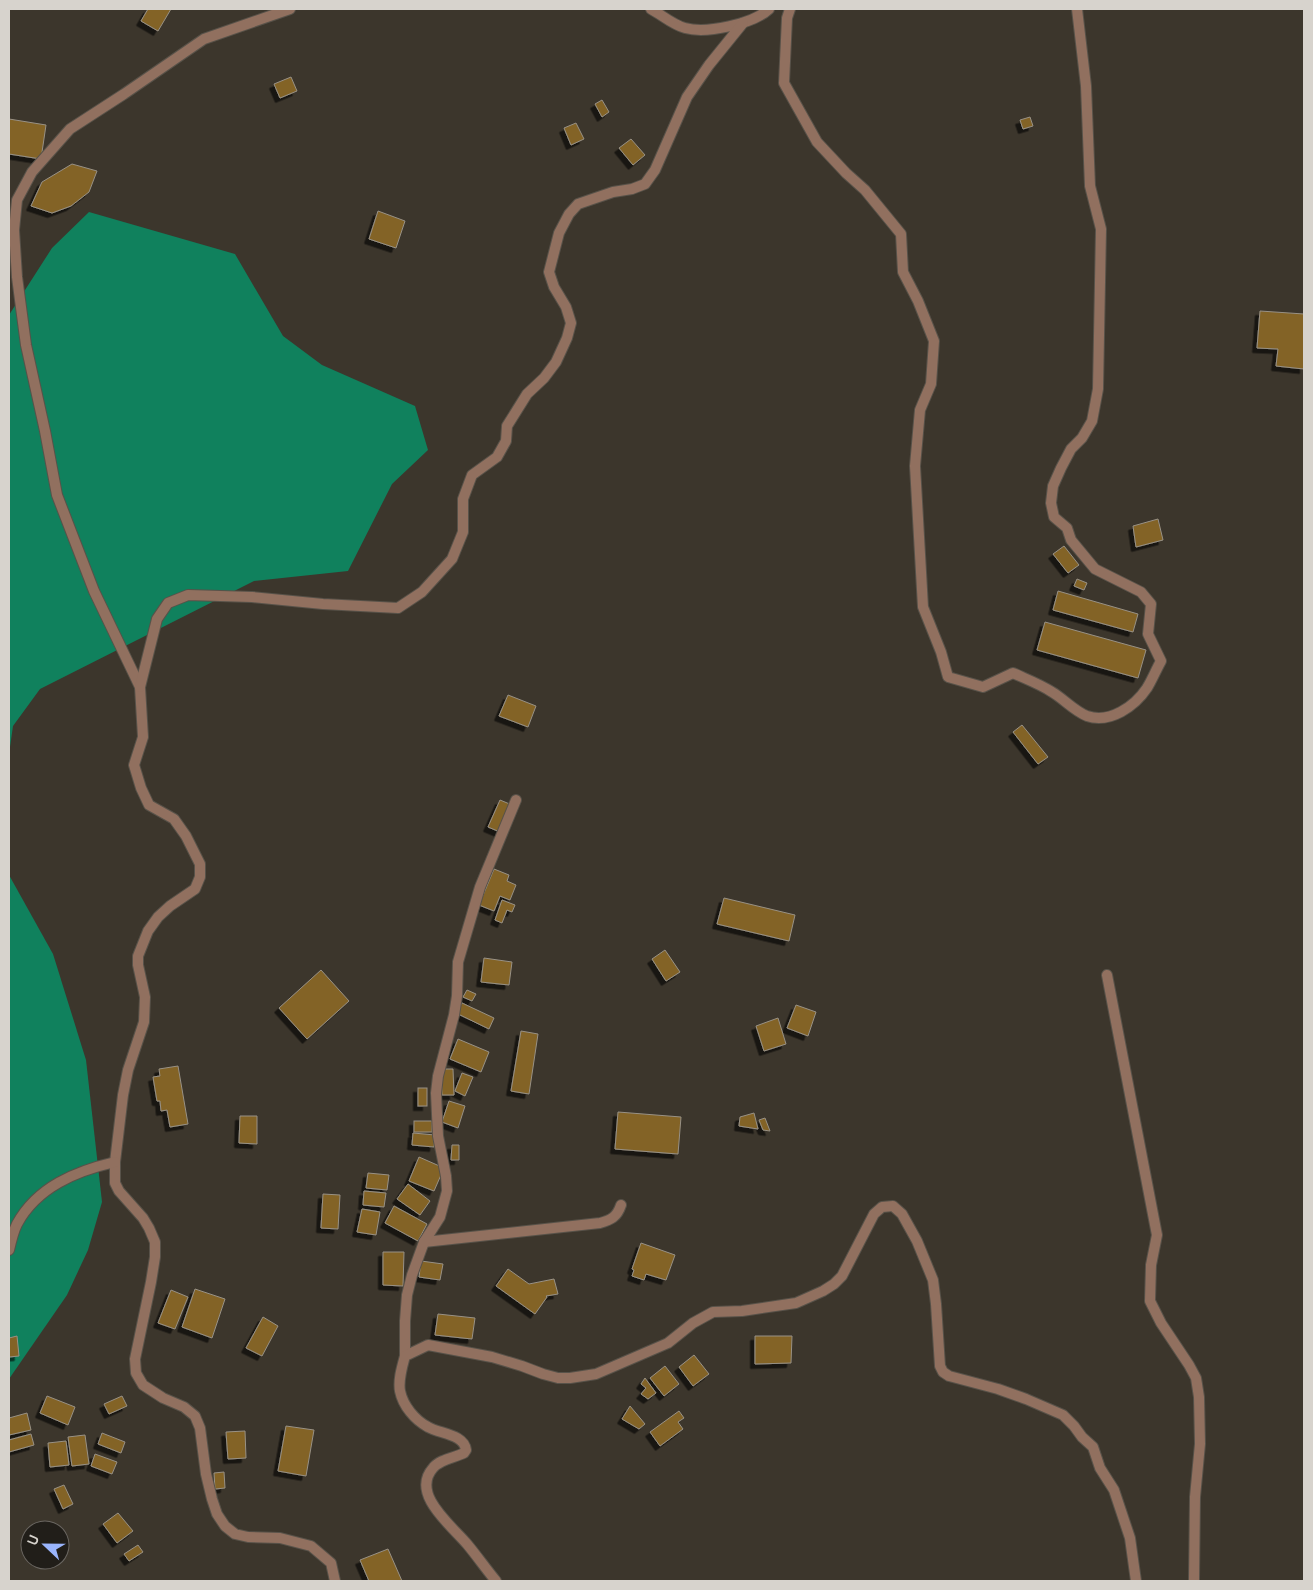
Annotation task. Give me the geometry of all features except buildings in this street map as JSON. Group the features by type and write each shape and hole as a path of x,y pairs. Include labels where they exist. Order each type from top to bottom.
{"street":[{"path":"140,687 94,591 57,495 26,345 17,277 14,230 17,200 32,172 70,129 204,39 290,9"},
{"path":"651,9 684,28 718,29 743,23 769,9"},
{"path":"790,9 787,18 784,83 817,142 865,190 901,234 903,272 934,341 931,384 920,410 915,466 924,607 948,677 983,687 1013,673 1051,691 1088,716 1099,718 1119,713 1135,702 1147,688 1161,660 1148,634 1150,604 1141,592 1095,569 1072,540 1068,528 1054,517 1052,503 1053,486 1064,461 1071,449 1082,438 1092,421 1098,389 1101,229 1090,186 1086,86 1077,9"},
{"path":"335,1581 331,1563 311,1546 280,1538 235,1534 225,1526 217,1514 212,1499 206,1474 200,1428 195,1416 184,1407 163,1398 144,1385 136,1373 135,1358 151,1282 156,1242 143,1218 119,1191 115,1183 115,1162 122,1095 144,1022 145,997 138,965 138,956 148,931 158,917 194,889 200,878 200,864 186,836 174,819 149,805 141,788 134,764 143,737 140,687 157,619 168,603 188,595 252,597 323,604 398,608 422,592 452,559 460,541 463,532 463,498 472,475 496,457 506,441 507,426 528,394 544,378 556,362 567,338 571,323 566,307 548,272 559,233 569,214 578,204 645,184 655,170 687,97 708,65 743,23"},
{"path":"496,1581 468,1545 436,1510 426,1489 427,1477 434,1466 464,1453 466,1450 465,1444 459,1439 428,1427 414,1417 400,1390 401,1372 405,1356 407,1295 412,1274 424,1242 440,1217 447,1191 438,1136 436,1093 438,1076 454,1015 457,996 458,962 480,887 516,800"},
{"path":"1107,975 1157,1235 1151,1264 1150,1301 1161,1323 1196,1378 1199,1397 1200,1444 1195,1497 1194,1581"},
{"path":"9,1250 16,1225 28,1208 48,1189 87,1168 115,1162"},
{"path":"424,1242 600,1223 614,1218 621,1206"},
{"path":"405,1356 428,1345 492,1357 558,1378 596,1374 668,1344 693,1324 713,1312 742,1311 796,1304 823,1291 842,1276 874,1214 882,1207 893,1206 902,1214 917,1241 933,1280 940,1366 943,1372 957,1379 998,1389 1026,1399 1063,1416 1074,1426 1093,1447 1100,1468 1114,1490 1130,1538 1136,1581"}],"green space":[{"path":"89,212 235,254 283,336 322,365 415,406 428,450 392,484 348,571 254,581 40,689 13,726 9,754 9,315 52,248"},
{"path":"9,875 53,954 86,1060 102,1202 88,1250 67,1295 9,1379"}]}
